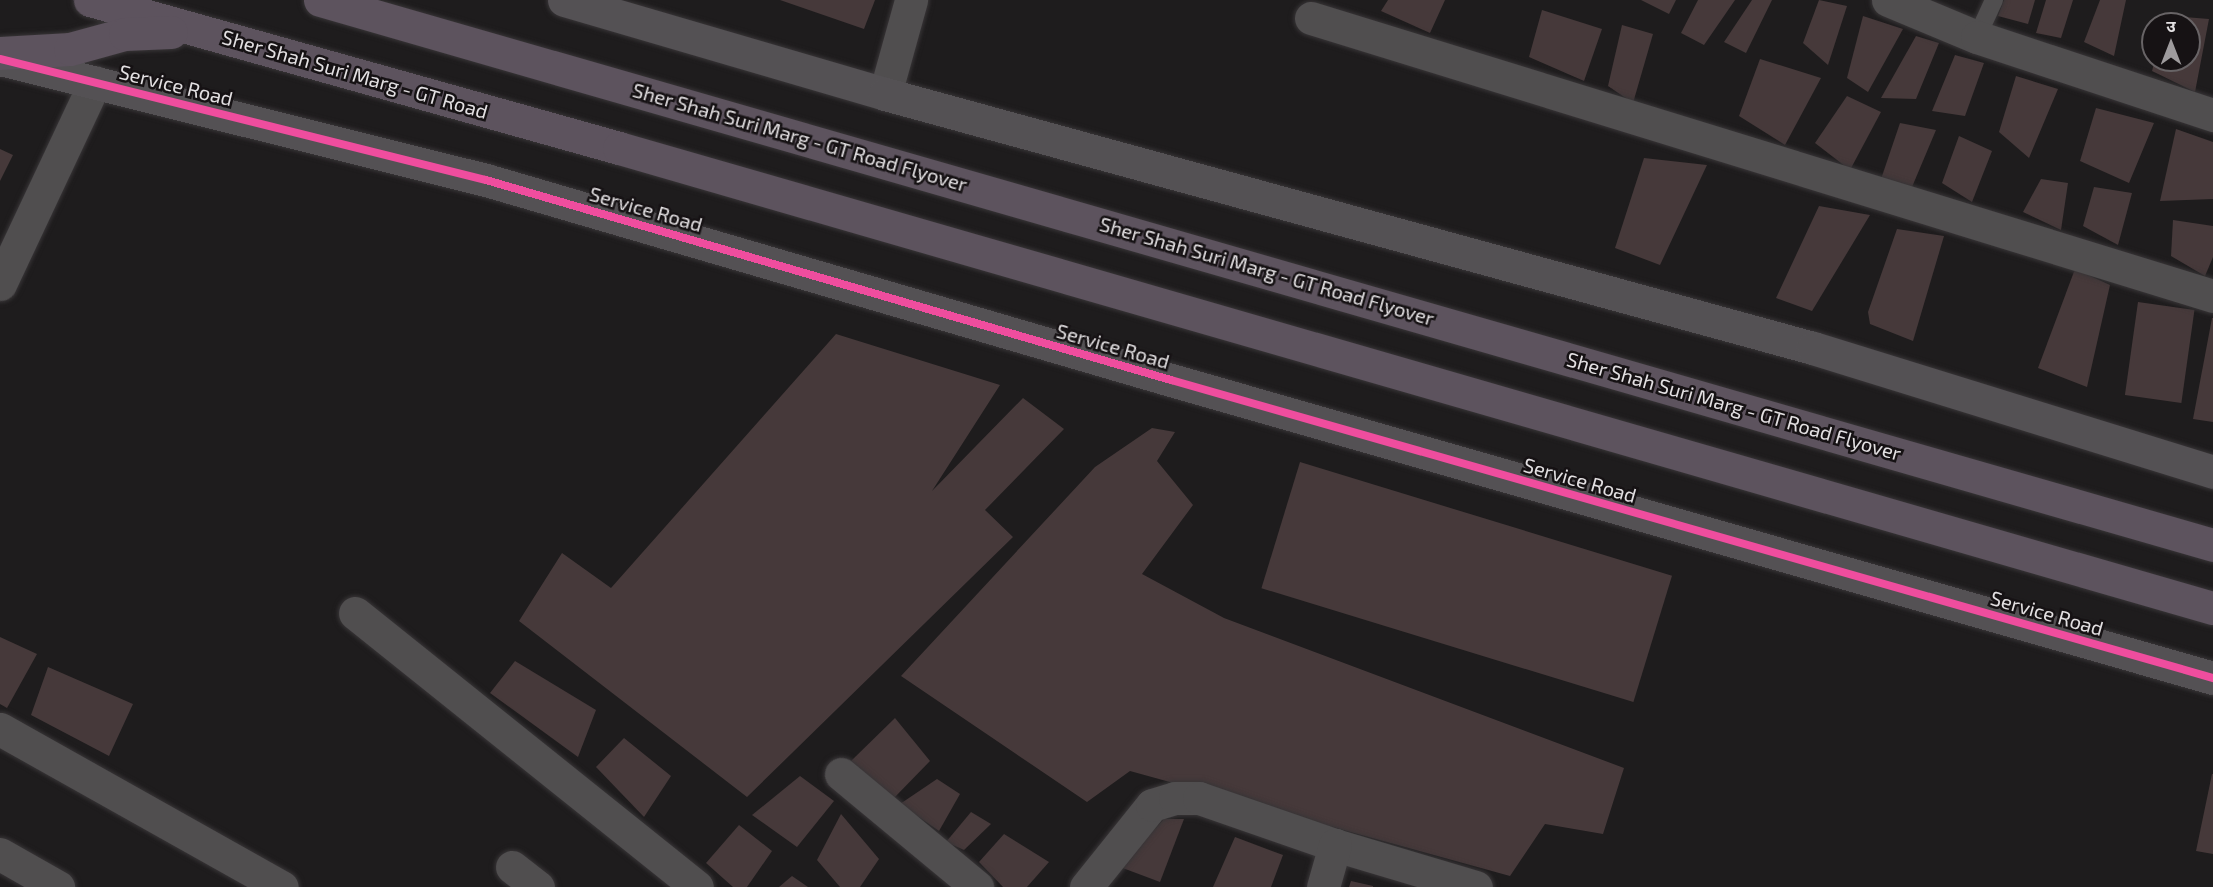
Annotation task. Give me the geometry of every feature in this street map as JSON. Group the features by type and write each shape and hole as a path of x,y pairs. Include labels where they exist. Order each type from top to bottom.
{"highway":[{"name":"Sher Shah Suri Marg - GT Road","path":"90,0 619,148 2213,608"},
{"name":"Sher Shah Suri Marg - GT Road Flyover","path":"320,0 2213,545"},
{"path":"0,53 70,49 125,34 156,31 235,41"}],"street":[{"path":"564,0 885,94 1813,348 2213,472"},
{"path":"885,94 910,0"},
{"path":"1888,0 1977,37 2213,115"},
{"path":"1311,18 2213,296"},
{"name":"Service Road","path":"0,58 486,180 1160,377 2213,678"},
{"path":"0,284 95,82"},
{"path":"355,613 697,887"},
{"path":"0,729 282,887"},
{"path":"841,774 976,887"},
{"path":"1086,887 1152,805 1175,798 1199,798 1335,845 1476,887"},
{"path":"1323,887 1335,845"},
{"path":"0,854 58,887"},
{"path":"512,867 538,887"}],"lane":[{"path":"1977,37 1994,0"}],"building":[{"path":"780,0 875,0 864,29"},
{"path":"1388,0 1445,0 1430,33 1381,11"},
{"path":"1641,0 1676,0 1669,14"},
{"path":"1698,0 1735,0 1704,45 1681,33"},
{"path":"1752,0 1772,0 1746,53 1724,42"},
{"path":"1819,0 1847,6 1828,65 1803,43"},
{"path":"2004,0 2035,0 2028,24 1998,16"},
{"path":"2046,0 2073,0 2061,38 2036,33"},
{"path":"2100,0 2126,0 2114,56 2084,42"},
{"path":"1542,10 1602,29 1584,81 1529,57"},
{"path":"1863,16 1903,29 1868,92 1847,78"},
{"path":"2201,18 2209,19 2201,61"},
{"path":"1622,25 1653,34 1633,103 1608,86"},
{"path":"1916,36 1939,43 1916,99 1881,98"},
{"path":"1955,55 1984,63 1965,116 1932,111"},
{"path":"1760,59 1821,78 1785,145 1739,116"},
{"path":"2154,72 2199,72 2195,92"},
{"path":"2016,76 2058,89 2029,158 1999,132"},
{"path":"1847,96 1881,112 1850,170 1815,143"},
{"path":"2096,108 2154,123 2129,183 2080,161"},
{"path":"1900,123 1936,130 1912,187 1881,179"},
{"path":"2176,129 2213,142 2213,199 2160,201"},
{"path":"1959,136 1992,151 1972,202 1942,183"},
{"path":"0,149 13,155 0,181"},
{"path":"1644,158 1707,165 1660,265 1615,248"},
{"path":"2041,179 2068,183 2061,230 2023,212"},
{"path":"2094,187 2132,193 2118,245 2083,226"},
{"path":"1819,206 1870,215 1812,311 1776,298"},
{"path":"2173,220 2213,226 2213,257 2205,276 2171,256"},
{"path":"1897,229 1944,236 1913,341 1870,324 1868,312"},
{"path":"2075,269 2110,285 2087,387 2038,368"},
{"path":"2138,302 2194,310 2181,403 2125,395"},
{"path":"2213,318 2213,422 2193,419"},
{"path":"836,334 1000,385 932,491 1023,398 1064,429 985,510 1013,537 747,797 519,621 562,553 611,588"},
{"path":"1152,428 1175,432 1157,461 1193,505 1142,574 1224,618 1624,768 1603,834 1545,824 1510,876 1130,771 1087,802 901,676 1095,467"},
{"path":"1300,462 1672,576 1633,702 1261,588"},
{"path":"0,637 37,654 7,708 0,704"},
{"path":"515,661 596,710 578,757 490,693"},
{"path":"48,667 133,704 109,756 31,715"},
{"path":"895,718 930,761 894,798 851,761"},
{"path":"624,738 671,776 644,817 596,767"},
{"path":"2213,774 2213,854 2196,851"},
{"path":"800,776 834,801 797,847 752,815"},
{"path":"937,779 960,794 939,831 900,804"},
{"path":"971,812 991,824 964,850 946,842"},
{"path":"841,814 879,859 860,887 840,887 817,860"},
{"path":"1164,819 1184,819 1160,882 1120,867"},
{"path":"739,825 772,851 747,887 733,887 706,863"},
{"path":"1004,834 1049,862 1027,887 1003,887 979,862"},
{"path":"1235,837 1283,855 1271,887 1213,887"},
{"path":"792,876 808,887 779,887"},
{"path":"1351,881 1373,886 1373,887 1349,887"}],"cycle path":[{"path":"0,59 486,180 1171,380 2213,678"}]}
